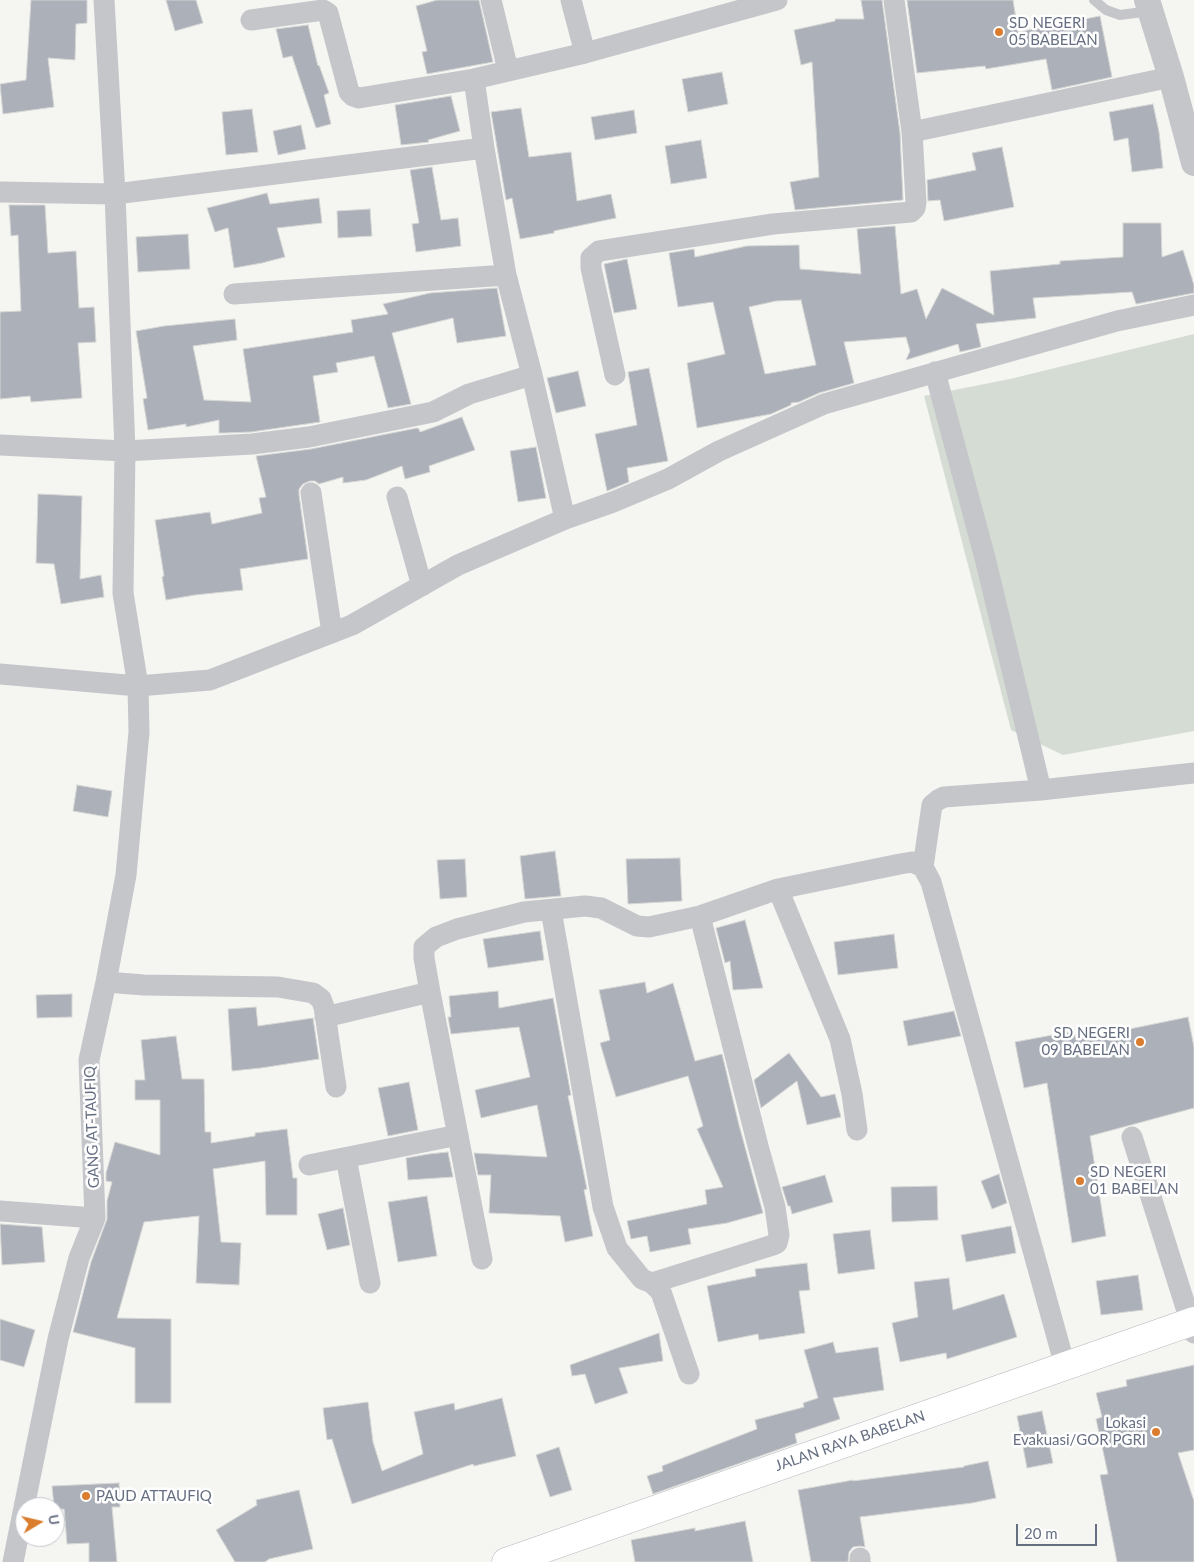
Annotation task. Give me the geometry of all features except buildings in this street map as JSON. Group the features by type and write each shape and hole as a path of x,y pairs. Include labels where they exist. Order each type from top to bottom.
{"main road":[{"name":"JALAN RAYA BABELAN","path":"506,1562 1065,1366 1193,1325"}],"street":[{"name":"GANG AT-TAUFIQ","path":"13,1562 10,1523 79,1258 95,1218 89,1060 126,876 139,732 138,686 123,593 125,451 115,194 104,0"},
{"path":"491,0 508,70"},
{"path":"571,0 584,53"},
{"path":"251,20 324,10 328,13 349,92 359,98 474,79 584,53 777,0"},
{"path":"615,375 591,268 592,258 599,251 773,224 911,212 915,208 912,132 894,0"},
{"path":"1149,5 1194,163"},
{"path":"912,132 1170,77"},
{"path":"474,79 506,275 532,375 565,519"},
{"path":"0,192 115,194 484,148"},
{"path":"234,294 506,275"},
{"path":"0,674 138,686 210,680 332,634 352,625 458,565 565,519 613,502 668,479 719,451 824,404 1117,321 1194,305"},
{"path":"935,372 985,558 1041,790"},
{"path":"0,445 125,451 252,444 309,437 433,412 469,394 532,375"},
{"path":"311,494 332,634"},
{"path":"396,497 422,586"},
{"path":"922,867 932,806 938,800 950,796 1041,790 1194,773"},
{"path":"482,1259 430,992 424,947 436,937 457,929 524,912 585,906 601,908 637,926 649,927 700,916 778,889 912,862 922,867 931,882 1065,1366"},
{"path":"778,889 840,1039 857,1130"},
{"path":"551,910 604,1206 617,1248 642,1279 652,1284 661,1292 689,1374"},
{"path":"652,1284 773,1245 777,1243 779,1235 774,1207 700,916"},
{"path":"106,982 144,985 244,986 305,990 313,993 321,999 336,1087"},
{"path":"325,1017 430,992"},
{"path":"309,1165 458,1134"},
{"path":"1132,1137 1193,1325"},
{"path":"346,1158 370,1284"},
{"path":"0,1212 95,1218"}],"lane":[{"path":"1094,0 1106,10 1120,15 1149,5"}],"shaded area":[{"path":"1194,334 1194,731 1063,755 1011,730 924,396 1010,379"}],"place":[{"name":"SD NEGERI 05 BABELAN","path":"999,32"},
{"name":"SD NEGERI 09 BABELAN","path":"1140,1042"},
{"name":"SD NEGERI 01 BABELAN","path":"1080,1181"},
{"name":"Lokasi Evakuasi/GOR PGRI","path":"1156,1432"},
{"name":"PAUD ATTAUFIQ","path":"86,1496"}]}
